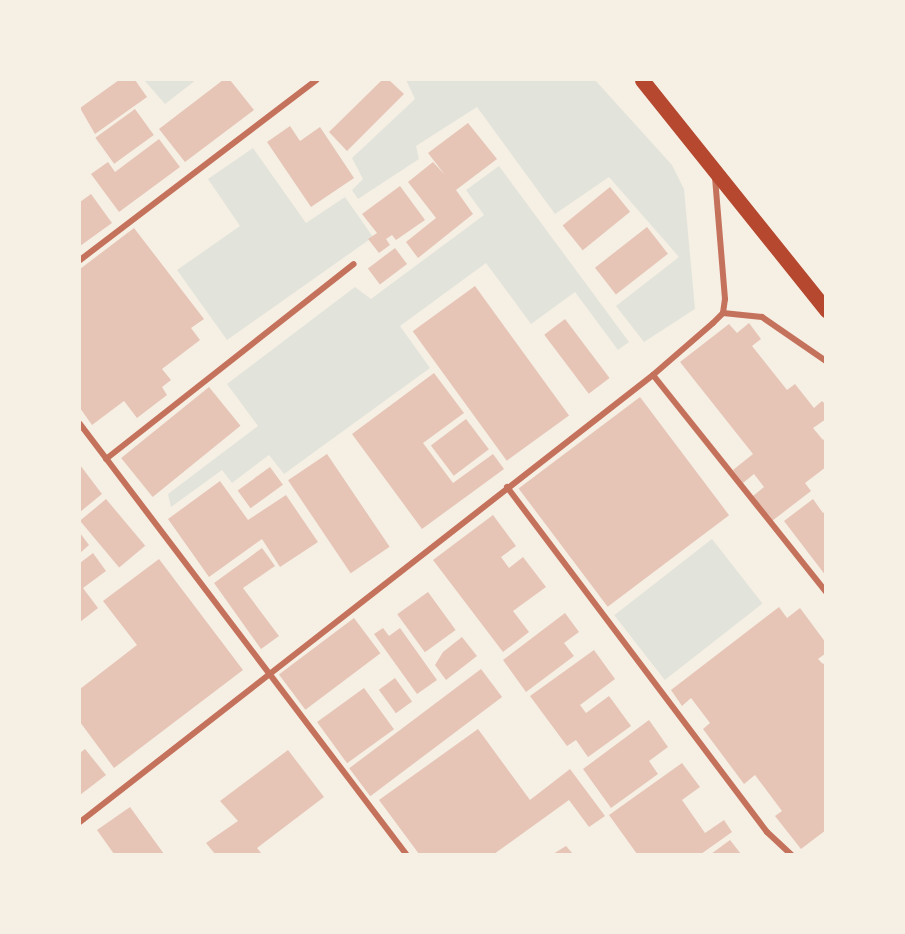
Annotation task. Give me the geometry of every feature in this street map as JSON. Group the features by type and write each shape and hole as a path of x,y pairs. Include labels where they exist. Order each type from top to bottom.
{"main road":[{"path":"642,80 825,310"}],"street":[{"path":"80,260 315,80"},
{"path":"715,171 723,313"},
{"path":"106,459 354,264"},
{"path":"80,822 653,375 723,313 762,317 825,361"},
{"path":"653,375 825,592"},
{"path":"80,424 406,855"},
{"path":"507,487 767,832 791,855"}],"shaded area":[{"path":"144,80 196,80 165,104"},
{"path":"406,80 595,80 672,165 684,189 695,309 644,342 616,306 679,257 609,177 555,214 477,107 416,146 419,159 358,199 352,190 363,179 352,158 415,99"},
{"path":"253,148 306,223 345,197 373,237 227,340 177,270 240,226 208,179"},
{"path":"499,166 629,342 618,350 575,292 531,324 486,263 400,326 430,368 284,474 269,455 232,483 222,470 171,507 168,494 258,426 227,384 355,287 371,299 484,215 466,190"},
{"path":"712,539 762,604 665,680 614,615"}],"building":[{"path":"119,80 135,80 147,97 95,134 80,108"},
{"path":"223,80 230,80 254,110 185,162 159,129"},
{"path":"382,80 389,80 404,94 347,151 329,132"},
{"path":"135,109 154,135 114,164 95,138"},
{"path":"468,123 497,159 456,190 473,214 418,258 406,242 436,218 408,182 433,162 445,175 428,153"},
{"path":"290,126 300,141 320,127 354,178 311,207 267,142"},
{"path":"159,139 180,167 119,212 91,174 108,162 115,172"},
{"path":"400,186 425,220 396,240 392,235 386,239 390,245 379,253 368,239 377,233 362,214"},
{"path":"610,187 630,212 583,250 563,225"},
{"path":"91,194 112,223 80,246 80,202"},
{"path":"647,227 668,254 616,294 595,268"},
{"path":"134,228 204,319 191,328 200,340 162,369 171,380 162,387 167,395 137,418 124,401 92,425 80,408 80,269"},
{"path":"395,248 407,264 380,284 368,268"},
{"path":"475,286 569,415 507,461 413,331"},
{"path":"565,319 610,378 589,394 544,335"},
{"path":"749,323 761,339 752,346 787,390 795,384 814,408 822,401 826,405 826,419 813,428 823,440 826,438 826,467 805,483 811,491 772,521 753,496 764,487 754,474 743,483 733,470 753,454 680,362 729,324 737,333"},
{"path":"434,373 464,413 423,443 453,483 493,454 504,469 422,529 352,434"},
{"path":"209,387 240,426 153,497 121,458"},
{"path":"640,397 729,515 608,607 519,488"},
{"path":"466,419 489,449 454,476 431,445"},
{"path":"327,454 390,547 351,573 288,480"},
{"path":"80,465 102,494 80,512"},
{"path":"270,467 283,485 251,508 238,491"},
{"path":"220,481 248,520 286,495 318,542 280,567 262,539 209,577 168,519"},
{"path":"106,499 145,546 119,568 80,521"},
{"path":"813,499 823,513 826,511 826,576 784,521"},
{"path":"493,515 516,546 501,557 509,568 523,557 546,587 513,611 529,632 503,652 433,560"},
{"path":"80,533 89,545 80,553"},
{"path":"262,548 275,566 243,588 279,636 261,649 214,583"},
{"path":"93,553 106,571 83,588 98,608 80,622 80,563"},
{"path":"159,559 243,670 114,768 80,722 80,689 137,645 103,601"},
{"path":"428,592 456,630 425,652 397,614"},
{"path":"779,607 787,618 800,608 826,643 826,653 818,659 823,664 826,662 826,830 801,849 775,816 782,811 755,775 744,784 703,729 710,723 691,698 682,706 671,690"},
{"path":"565,613 579,632 564,643 574,656 526,692 503,660"},
{"path":"354,618 380,653 305,710 279,675"},
{"path":"383,628 389,636 400,628 437,680 417,694 374,634"},
{"path":"462,637 477,656 446,680 435,665 443,652"},
{"path":"594,650 615,679 580,705 586,713 609,696 631,726 588,757 576,740 567,746 530,696"},
{"path":"481,669 502,697 370,796 349,768"},
{"path":"395,678 412,701 396,713 379,690"},
{"path":"364,688 394,729 347,763 317,722"},
{"path":"649,720 668,747 649,761 658,774 611,808 583,769"},
{"path":"478,729 530,800 570,769 605,816 589,827 569,800 494,854 419,854 379,800"},
{"path":"85,749 106,775 80,795 80,753"},
{"path":"288,750 324,797 257,848 262,854 215,854 206,843 238,821 220,801"},
{"path":"682,763 700,787 682,800 705,833 724,820 732,832 701,854 637,854 609,815"},
{"path":"130,807 164,854 114,854 97,830"},
{"path":"730,840 741,854 711,854"},
{"path":"566,846 573,854 553,854"}]}
